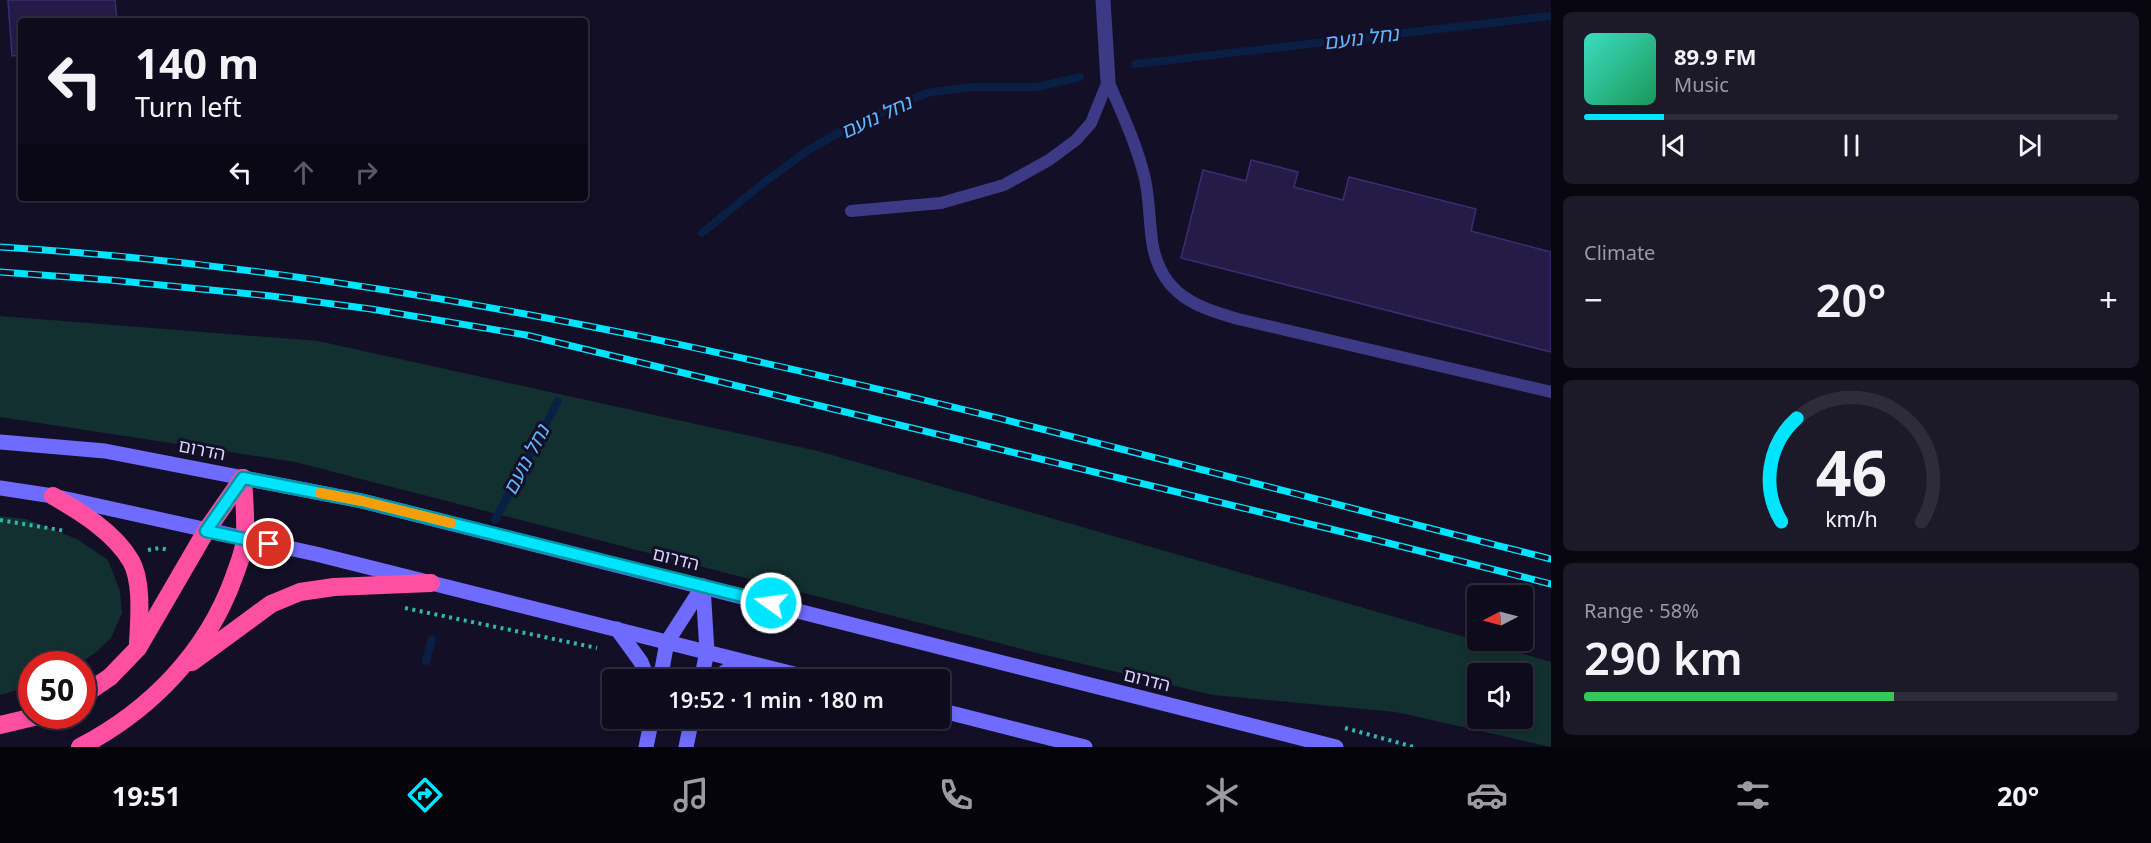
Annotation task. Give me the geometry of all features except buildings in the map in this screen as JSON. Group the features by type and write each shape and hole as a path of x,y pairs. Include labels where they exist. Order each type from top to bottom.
{"highway":[{"path":"96,686 110,677 138,648 206,531 243,478"},
{"path":"80,747 106,734 157,695 177,674 224,606 245,539 243,478"},
{"path":"53,496 74,508 118,542 132,562 138,586 140,610 138,648"},
{"path":"177,674 271,604 300,591 431,583"},
{"path":"0,725 18,721"}],"main road":[{"name":"הדרום","path":"0,442 105,451 362,501 1336,747"},
{"path":"0,488 53,496 245,539 774,669"},
{"path":"662,669 667,642 703,586"},
{"path":"703,586 707,652 703,669"},
{"path":"617,629 642,669"},
{"path":"729,669 750,663"},
{"path":"950,713 1085,747"},
{"path":"646,747 650,729"},
{"path":"686,747 690,729"}],"street":[{"path":"1102,0 1108,81"}],"lane":[{"path":"851,211 941,203 1004,185 1049,160 1076,140 1091,123 1108,81"},
{"path":"1108,81 1136,147 1145,181 1153,247 1159,265 1173,290 1207,310 1238,319 1551,392"}],"path":[{"path":"0,520 71,532"},
{"path":"402,607 636,656"}],"green space":[{"path":"0,316 318,341 818,451 1467,638 1467,651 1513,651 1551,662 1551,747 1471,729 1533,729 1533,663 1467,663 1467,728 1396,712 1213,695 1041,654 295,462 0,417"},
{"path":"0,516 26,519 77,539 108,560 120,591 122,613 111,638 96,652 18,651 18,690 0,695"}],"waterway":[{"name":"נחל נועם","path":"1135,64 1551,16"},
{"name":"נחל נועם","path":"702,233 807,151 852,125 927,93 972,87 1037,87 1080,77"},
{"name":"נחל נועם","path":"495,520 558,401"},
{"name":"נחל נועם","path":"426,661 432,639"}],"railway":[{"path":"0,247 198,264 394,291 588,326 782,367 975,412 1551,559"},
{"path":"0,272 271,296 371,309 526,335 1551,584"}],"slow traffic":[{"path":"320,493 451,523"}],"route":[{"path":"269,544 206,531 243,478 362,501 771,603"}]}
